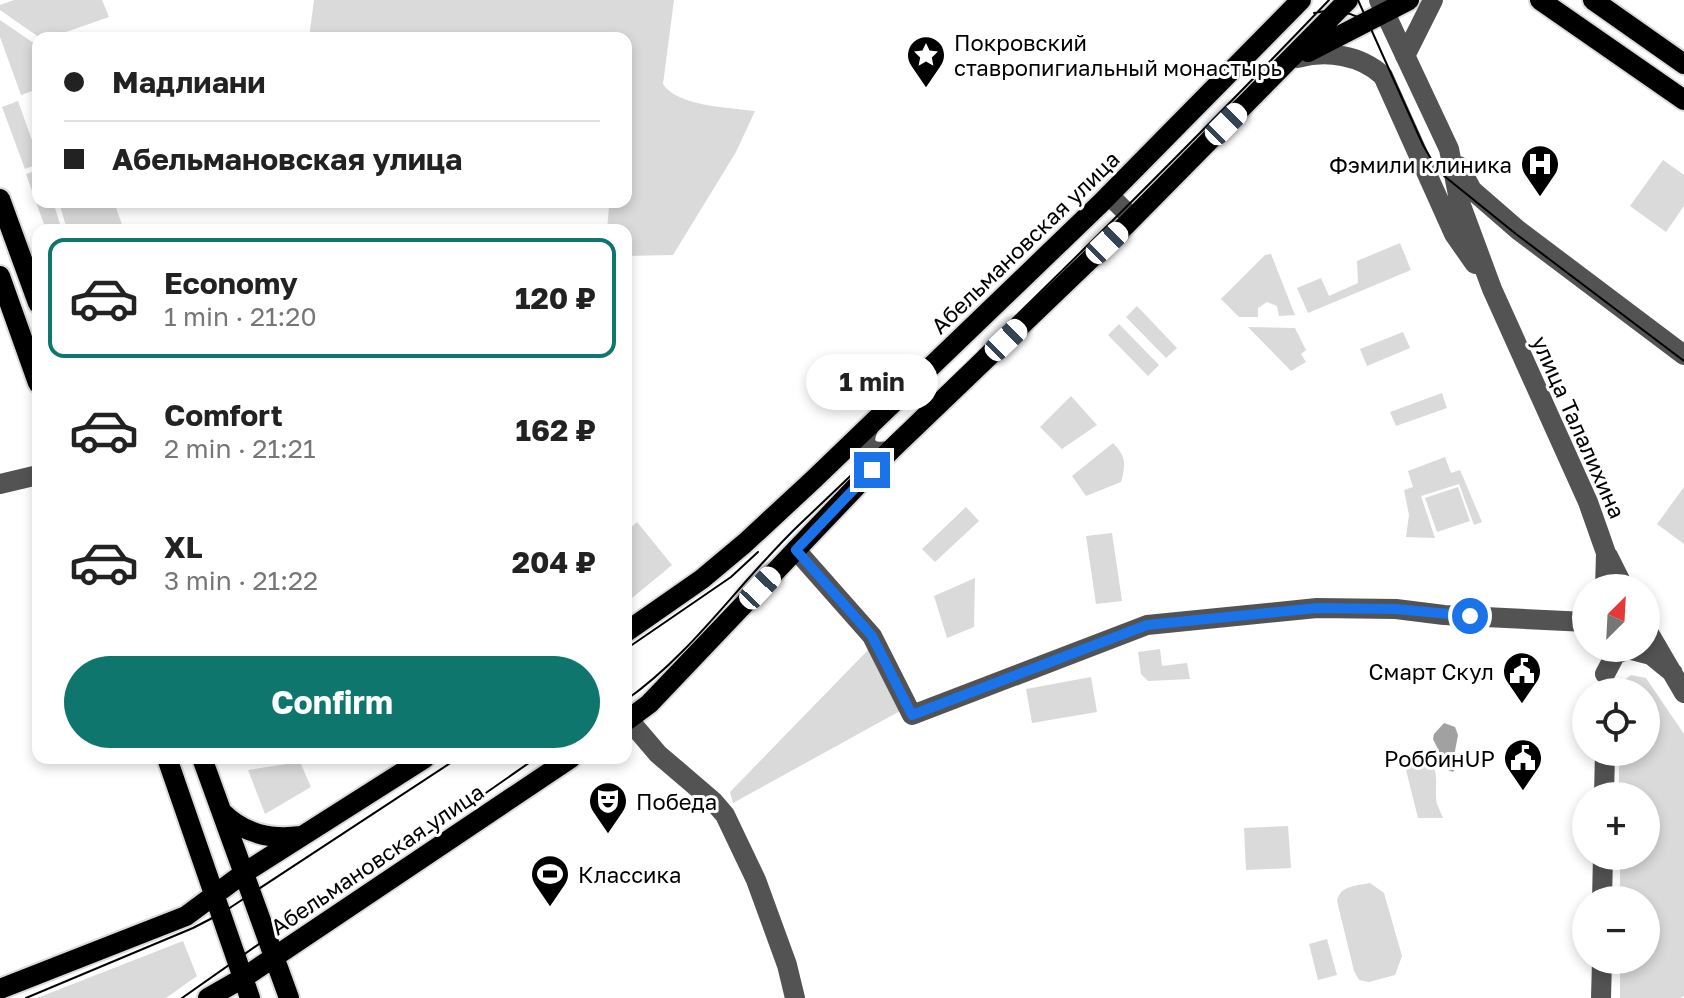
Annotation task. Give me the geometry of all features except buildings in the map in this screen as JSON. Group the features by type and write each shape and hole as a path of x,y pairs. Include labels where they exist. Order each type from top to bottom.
{"main road":[{"name":"Абельмановская улица","path":"632,628 702,579 745,543 869,427 1109,195 1301,0"},
{"path":"632,716 649,704 891,450 1132,218 1348,0"},
{"path":"1287,64 1381,6 1409,0"},
{"path":"1540,0 1684,100"},
{"path":"1593,0 1684,64"},
{"path":"0,199 32,287"},
{"path":"0,276 32,366"},
{"path":"169,764 246,988"},
{"path":"204,764 289,998"},
{"path":"0,989 186,916 244,873 415,764"},
{"name":"Абельмановская улица","path":"208,998 246,988 276,956 562,764"},
{"path":"222,812 234,824 259,835 301,836"}],"street":[{"path":"1405,56 1433,0"},
{"name":"улица Талалихина","path":"1381,6 1449,149 1476,247 1492,289 1588,502 1606,553 1605,574"},
{"name":"улица Талалихина","path":"1287,64 1306,56 1333,55 1360,62 1383,76 1428,177 1466,209 1492,289"},
{"path":"1449,149 1472,190 1466,209 1511,226 1684,355"},
{"path":"1109,195 1132,218"},
{"path":"1476,247 1482,231 1490,224 1511,226"},
{"path":"869,427 865,442 870,451 880,454 891,450"},
{"path":"0,484 32,476"},
{"path":"796,550 872,636 912,715 1147,625 1317,608 1396,609 1458,616 1572,621"},
{"path":"1606,553 1617,574"},
{"path":"1607,678 1615,655 1628,649 1651,655 1673,673"},
{"path":"1660,651 1684,693"},
{"path":"632,725 658,754 725,815 756,880 787,965 795,998"},
{"path":"1601,998 1602,974"}],"shaded area":[{"path":"14,0 102,0 109,17 66,32 32,32 0,10 0,5"},
{"path":"314,0 674,0 663,84 680,97 692,101 755,111 736,152 673,255 632,256 632,224 608,224 609,208 632,208 632,32 310,32"},
{"path":"0,20 32,42 32,91 21,95 0,37"},
{"path":"18,101 32,140 32,166 25,169 2,107"},
{"path":"1663,160 1684,175 1684,206 1666,232 1630,206"},
{"path":"32,172 32,191 26,174"},
{"path":"38,208 55,208 60,224 44,224"},
{"path":"61,208 116,208 122,224 65,224"},
{"path":"1400,243 1411,270 1308,313 1297,288 1321,278 1329,296 1358,283 1357,261"},
{"path":"1271,254 1295,315 1279,316 1277,306 1267,302 1258,308 1258,317 1239,317 1221,299 1265,255"},
{"path":"1137,306 1177,348 1166,358 1126,317"},
{"path":"1119,324 1159,365 1148,376 1108,335"},
{"path":"1248,327 1295,328 1306,350 1301,354 1306,362 1291,371"},
{"path":"1403,332 1410,348 1367,366 1360,349"},
{"path":"1442,393 1447,408 1396,426 1390,412"},
{"path":"1071,396 1097,425 1062,449 1040,427"},
{"path":"1113,443 1124,461 1121,482 1086,496 1072,476"},
{"path":"1445,457 1451,473 1460,470 1482,522 1474,525 1459,484 1421,496 1435,538 1406,537 1409,515 1404,490 1413,487 1408,471"},
{"path":"1458,487 1470,521 1437,532 1425,498"},
{"path":"1684,487 1684,544 1657,524"},
{"path":"966,507 979,521 935,562 922,549"},
{"path":"637,522 672,565 632,598 632,527"},
{"path":"1112,533 1122,601 1096,604 1086,536"},
{"path":"975,578 974,627 947,638 934,596"},
{"path":"869,649 900,711 733,803 730,792"},
{"path":"1160,649 1162,666 1187,663 1190,679 1148,681 1141,674 1138,652"},
{"path":"1091,677 1097,712 1032,723 1026,689"},
{"path":"1660,699 1684,734 1684,996 1680,998 1620,998 1620,974 1660,974 1660,886 1620,886 1620,870 1660,870 1660,782 1619,782 1619,766 1660,766"},
{"path":"1444,723 1455,727 1458,735 1455,751 1458,765 1453,772 1448,770 1433,739"},
{"path":"1420,757 1435,770 1437,804 1443,818 1418,818 1403,758"},
{"path":"301,764 311,787 265,814 248,770"},
{"path":"1288,826 1291,868 1246,870 1244,828"},
{"path":"1370,883 1384,893 1402,956 1395,975 1369,982 1359,980 1354,971 1337,901 1345,889"},
{"path":"1327,939 1337,975 1318,980 1309,944"},
{"path":"183,941 197,976 166,998 37,998"}],"tram line":[{"path":"632,695 673,661 778,546 1068,265 1329,0"},
{"path":"1358,0 1423,145 1438,171 1684,361"},
{"path":"1314,13 1344,12 1371,24"},
{"path":"1066,249 1168,147"},
{"path":"632,645 731,577 758,552"},
{"path":"26,998 222,913 449,764"},
{"path":"182,998 527,764"}],"place":[{"name":"Покровский ставропигиальный монастырь","path":"926,89"},
{"name":"Фэмили клиника","path":"1540,198"},
{"name":"Смарт Скул","path":"1522,705"},
{"name":"РоббинUP","path":"1523,792"},
{"name":"Победа","path":"608,835"},
{"name":"Классика","path":"550,908"}],"route":[{"path":"872,470 796,550 872,636 912,715 1147,625 1317,608 1396,609 1470,616"}]}
